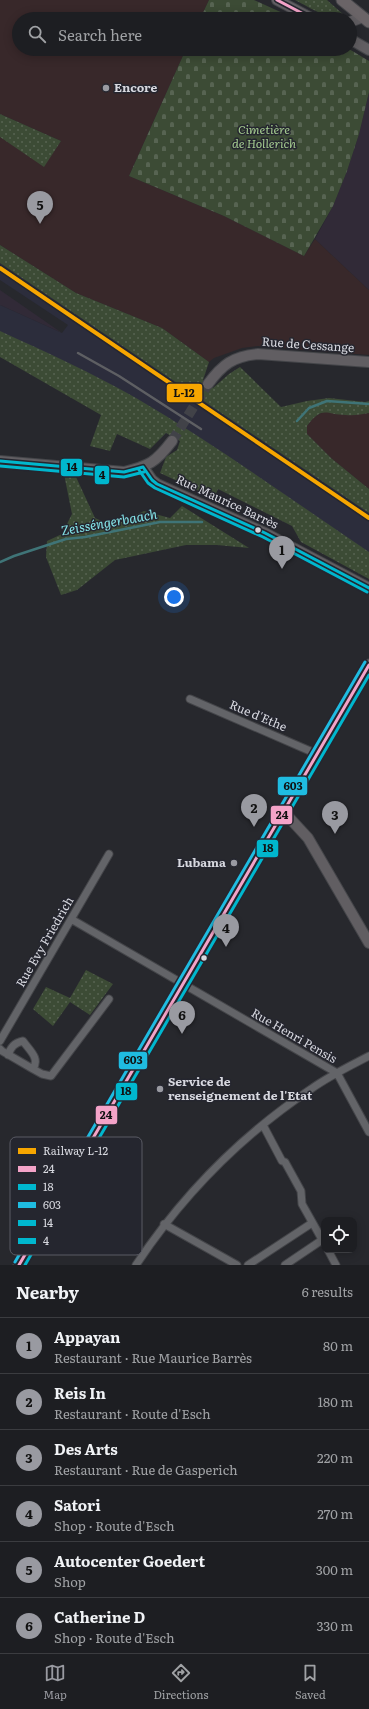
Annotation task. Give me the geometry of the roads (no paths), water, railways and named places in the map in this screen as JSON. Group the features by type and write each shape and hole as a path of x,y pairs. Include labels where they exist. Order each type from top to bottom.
{"main road":[{"path":"342,0 367,17"},
{"path":"94,1137 369,665"},
{"path":"19,1265 25,1255"}],"street":[{"path":"277,0 300,12"},
{"path":"357,20 367,17"},
{"path":"357,43 369,50"},
{"name":"Rue de Cessange","path":"208,384 225,365 246,355 258,354 369,362"},
{"path":"0,461 124,472 143,467 159,457 172,441"},
{"name":"Rue Maurice Barrès","path":"143,467 152,480 157,484 265,533 369,588"},
{"name":"Rue d'Ethe","path":"190,700 317,754"},
{"path":"283,811 308,838 369,943"},
{"name":"Rue Evy Friedrich","path":"0,1041 109,854"},
{"name":"Rue Henri Pensis","path":"71,919 337,1073 369,1132"},
{"path":"0,1049 32,1069 42,1074 51,1076 109,999"},
{"path":"8,1055 11,1047 16,1042 23,1041 36,1058 36,1064 32,1069"},
{"path":"136,1265 164,1224 212,1171 263,1125 312,1088 369,1056"},
{"path":"263,1125 282,1161 285,1162 301,1191 302,1204 321,1238"},
{"path":"248,1265 312,1222"},
{"path":"164,1224 237,1265"},
{"path":"285,1265 321,1243"},
{"path":"330,1253 336,1265"}],"waterway":[{"name":"Zeisséngerbaach","path":"297,421 309,408 327,401 369,404"},
{"name":"Zeisséngerbaach","path":"0,562 66,539 85,537 160,522 202,522"}],"tunnel":[{"path":"172,441 208,384"}],"railway":[{"path":"78,353 119,376 201,429"}],"rail line":[{"name":"L-12","path":"0,268 369,518"}],"place":[{"name":"Encore","path":"106,88"},
{"name":"Autocenter Goedert","path":"40,224"},
{"name":"Appayan","path":"282,569"},
{"name":"Reis In","path":"254,827"},
{"name":"Des Arts","path":"335,834"},
{"name":"Lubama","path":"234,863"},
{"name":"Satori","path":"226,947"},
{"name":"Catherine D","path":"182,1034"},
{"name":"Service de renseignement de l'Etat","path":"160,1089"}],"park label":[{"name":"Cimetière de Hollerich","path":"264,137"}]}
